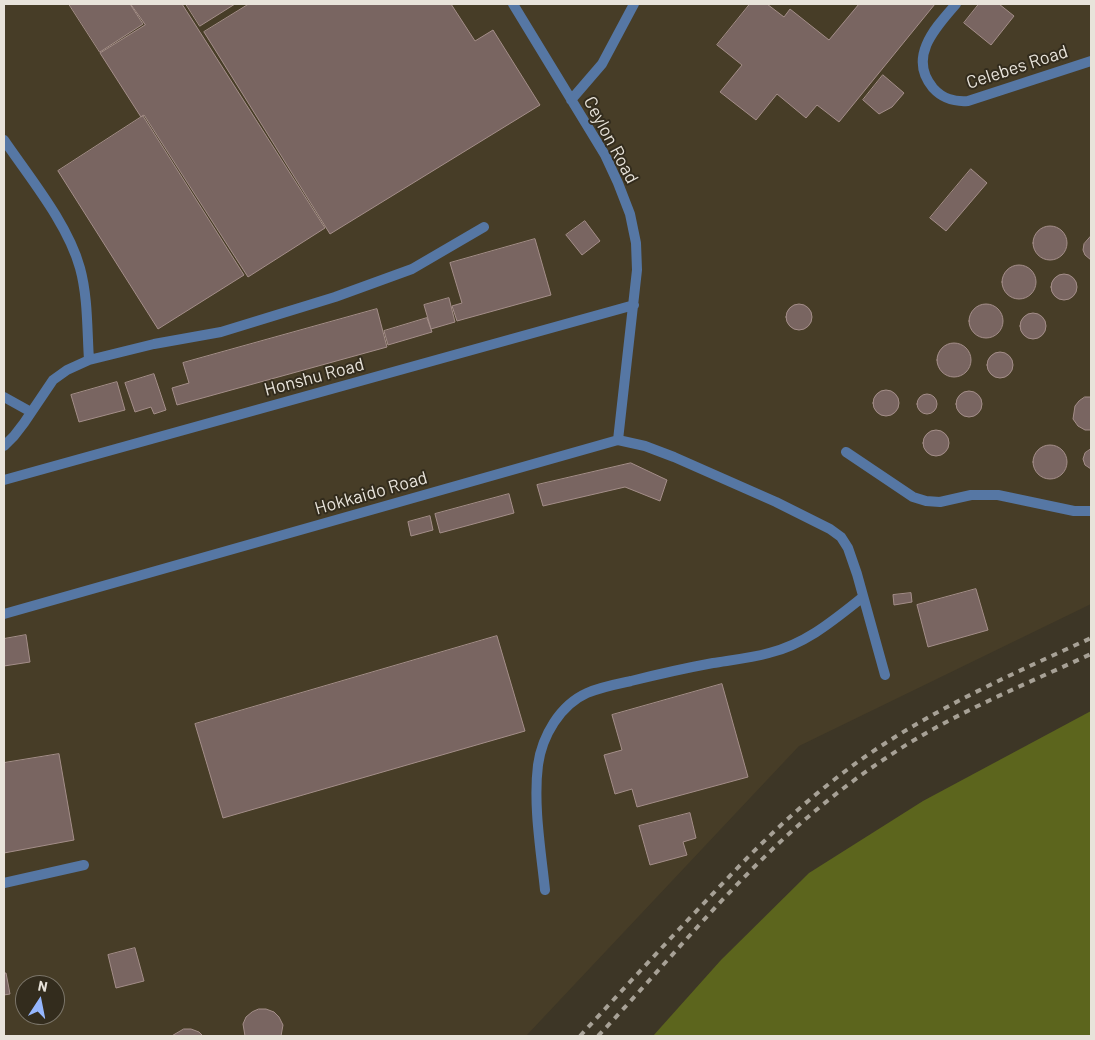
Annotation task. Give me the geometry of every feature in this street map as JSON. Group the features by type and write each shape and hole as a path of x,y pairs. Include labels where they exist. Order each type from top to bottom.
{"street":[{"name":"Ceylon Road","path":"513,4 605,155 618,182 630,214 636,243 637,270 634,306"},
{"path":"571,100 602,64 634,4"},
{"name":"Celebes Road","path":"956,4 933,32 924,50 923,65 929,83 944,97 954,101 968,101 1091,60"},
{"path":"4,140 61,225 75,252 81,270 85,300 89,360"},
{"path":"4,446 14,436 53,380 67,370 89,360 154,344 221,332 361,288 412,268 484,227"},
{"path":"634,306 618,440 645,446 674,457 776,502 841,536 848,548 857,574 862,597 886,675"},
{"name":"Honshu Road","path":"4,480 634,306"},
{"path":"4,397 31,412"},
{"name":"Hokkaido Road","path":"4,614 618,440"},
{"path":"846,452 913,497 926,501 940,502 971,495 998,494 1074,511 1091,511"},
{"path":"545,890 537,804 538,765 544,743 554,722 568,707 587,693 620,684 676,670 770,653 812,636 826,627 862,597"},
{"path":"4,883 84,865"}],"shaded area":[{"path":"4,4 1091,4 1091,604 799,746 526,1036 4,1036"}],"green space":[{"path":"1091,711 1091,1036 653,1036 721,960 809,873 923,801"}],"building":[{"path":"69,4 130,4 143,24 100,52"},
{"path":"131,4 182,4 325,228 248,277 144,115 141,117 100,53 145,25"},
{"path":"186,4 235,4 200,26"},
{"path":"249,4 451,4 475,41 493,30 540,105 330,234 204,32"},
{"path":"750,4 767,4 784,17 790,9 829,40 859,4 935,4 839,122 817,105 806,118 777,94 756,120 720,92 742,65 717,45"},
{"path":"979,4 999,4 1014,16 991,45 964,23"},
{"path":"883,75 904,93 892,107 879,114 863,100"},
{"path":"143,116 244,275 158,329 58,171"},
{"path":"971,169 987,183 946,231 930,218"},
{"path":"585,221 600,241 582,255 566,235"},
{"path":"1050,226 1062,231 1067,243 1062,255 1050,260 1038,255 1033,243 1038,231"},
{"path":"1091,236 1091,260 1085,255 1083,250 1084,244"},
{"path":"535,239 551,295 457,321 452,306 462,303 450,263"},
{"path":"1019,265 1031,270 1036,282 1031,294 1019,299 1007,294 1002,282 1007,270"},
{"path":"1064,274 1073,278 1077,287 1073,296 1064,300 1055,296 1051,287 1055,278"},
{"path":"449,298 455,322 431,329 424,305"},
{"path":"799,304 808,308 812,317 808,326 799,330 790,326 786,317 790,308"},
{"path":"986,304 998,309 1003,321 998,333 986,338 974,333 969,321 974,309"},
{"path":"377,309 387,347 177,405 172,388 189,383 183,363"},
{"path":"1033,313 1042,317 1046,326 1042,335 1033,339 1024,335 1020,326 1024,317"},
{"path":"427,318 432,332 388,345 384,331"},
{"path":"954,343 966,348 971,360 966,372 954,377 942,372 937,360 942,348"},
{"path":"1000,352 1009,356 1013,365 1009,374 1000,378 991,374 987,365 991,356"},
{"path":"154,374 166,410 154,414 151,407 135,412 125,383"},
{"path":"117,382 125,410 79,422 71,395"},
{"path":"886,390 895,394 899,403 895,412 886,416 877,412 873,403 877,394"},
{"path":"969,391 978,395 982,404 978,413 969,417 960,413 956,404 960,395"},
{"path":"927,394 934,397 937,404 934,411 927,414 920,411 917,404 920,397"},
{"path":"1085,397 1091,397 1091,430 1085,430 1078,426 1073,419 1075,406"},
{"path":"936,430 945,434 949,443 945,452 936,456 927,452 923,443 927,434"},
{"path":"1050,445 1062,450 1067,462 1062,474 1050,479 1038,474 1033,462 1038,450"},
{"path":"1091,449 1091,469 1085,465 1083,459 1085,453"},
{"path":"631,463 667,480 660,501 625,487 543,506 537,485"},
{"path":"509,494 514,513 440,533 435,514"},
{"path":"430,516 433,530 411,536 408,522"},
{"path":"976,589 988,630 928,647 917,605"},
{"path":"911,593 912,602 894,605 893,595"},
{"path":"26,635 30,662 4,666 4,639"},
{"path":"497,636 525,731 223,818 195,724"},
{"path":"722,684 748,777 637,807 632,789 615,794 604,755 622,750 612,715"},
{"path":"59,754 74,840 4,853 4,763"},
{"path":"690,813 696,838 683,842 687,855 650,865 639,826"},
{"path":"135,948 144,981 116,988 108,955"},
{"path":"4,973 6,973 10,994 4,995"},
{"path":"259,1009 274,1012 279,1017 283,1025 281,1036 245,1036 243,1024 246,1017"},
{"path":"184,1029 191,1029 203,1036 172,1036"}],"railway":[{"path":"580,1036 750,855 830,783 860,760 923,720 989,685 1091,638"},
{"path":"598,1036 755,866 804,820 844,788 910,742 935,728 986,702 1091,654"}]}
